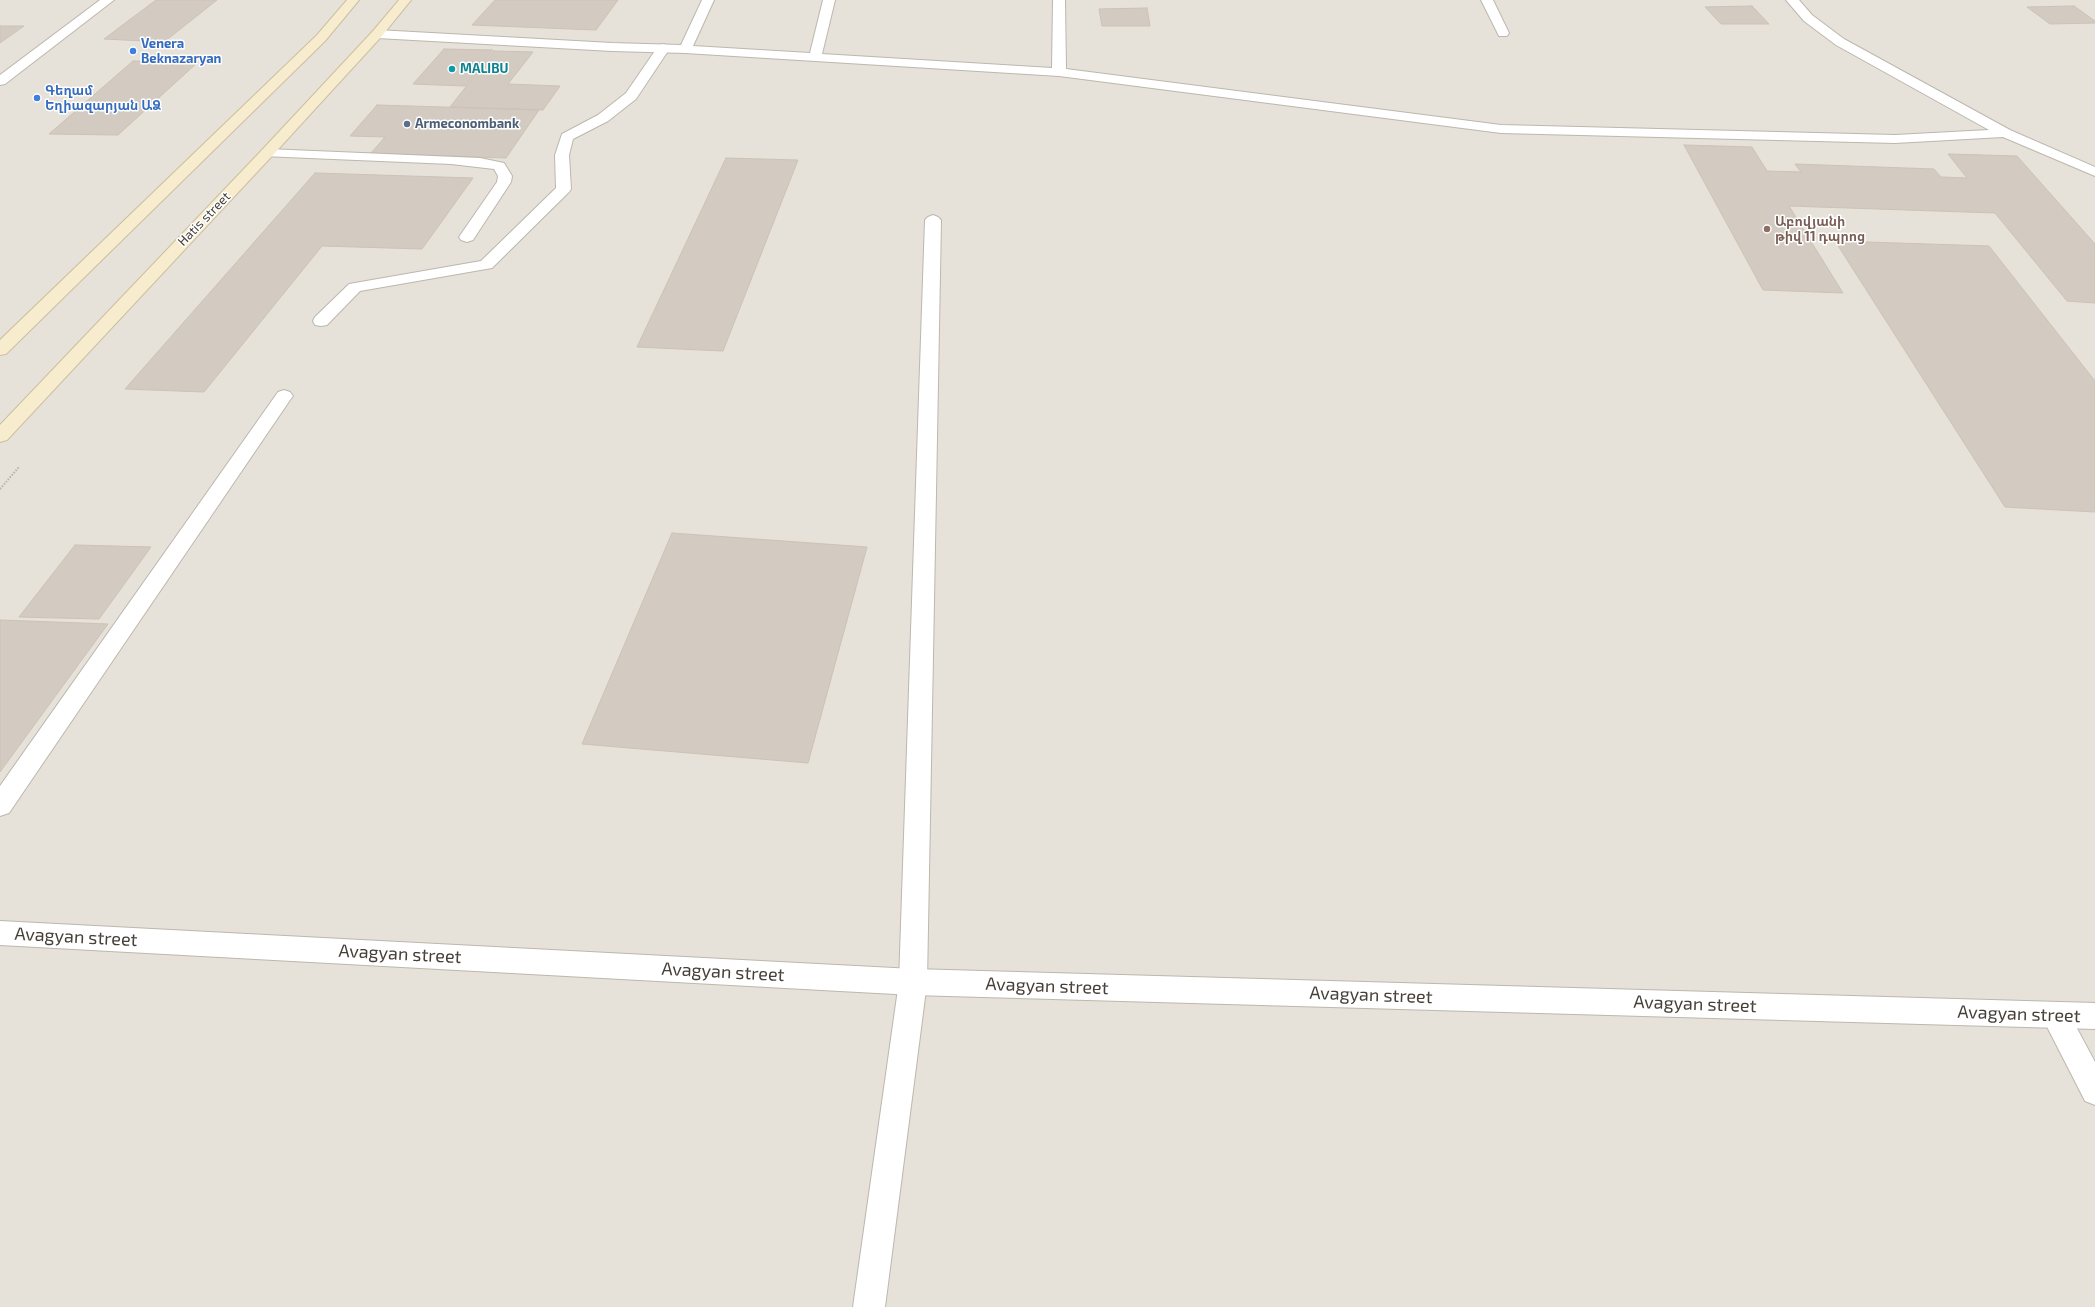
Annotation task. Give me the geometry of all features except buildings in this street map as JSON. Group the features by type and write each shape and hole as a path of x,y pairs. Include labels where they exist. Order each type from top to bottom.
{"main road":[{"path":"0,350 321,38 353,0"},
{"name":"Hatis street","path":"0,436 267,153 377,34 405,0"}],"street":[{"path":"0,81 108,0"},
{"path":"685,49 708,0"},
{"path":"815,57 829,0"},
{"path":"1059,0 1059,72"},
{"path":"1487,0 1503,33"},
{"path":"1792,0 1808,18 1840,42 2005,133 2095,172"},
{"path":"377,34 685,49 1059,72 1501,128 1895,139 2005,133"},
{"path":"321,321 355,287 486,265 564,189 562,155 567,137 603,118 631,96 664,48"},
{"path":"267,153 451,160 480,162 500,166 506,176 504,182 467,237"},
{"path":"869,1307 913,982 932,220"},
{"path":"0,806 284,396"},
{"name":"Avagyan street","path":"0,933 913,982 2095,1016"},
{"path":"2055,1015 2095,1092"}],"shaded area":[{"path":"0,0 2095,0 2095,1307 0,1307"}],"place":[{"name":"Venera Beknazaryan","path":"133,51"},
{"name":"MALIBU","path":"452,69"},
{"name":"Գեղամ Եղիազարյան ԱՁ","path":"37,98"},
{"name":"Armeconombank","path":"407,124"},
{"name":"Աբովյանի թիվ 11 դպրոց","path":"1767,229"}]}
